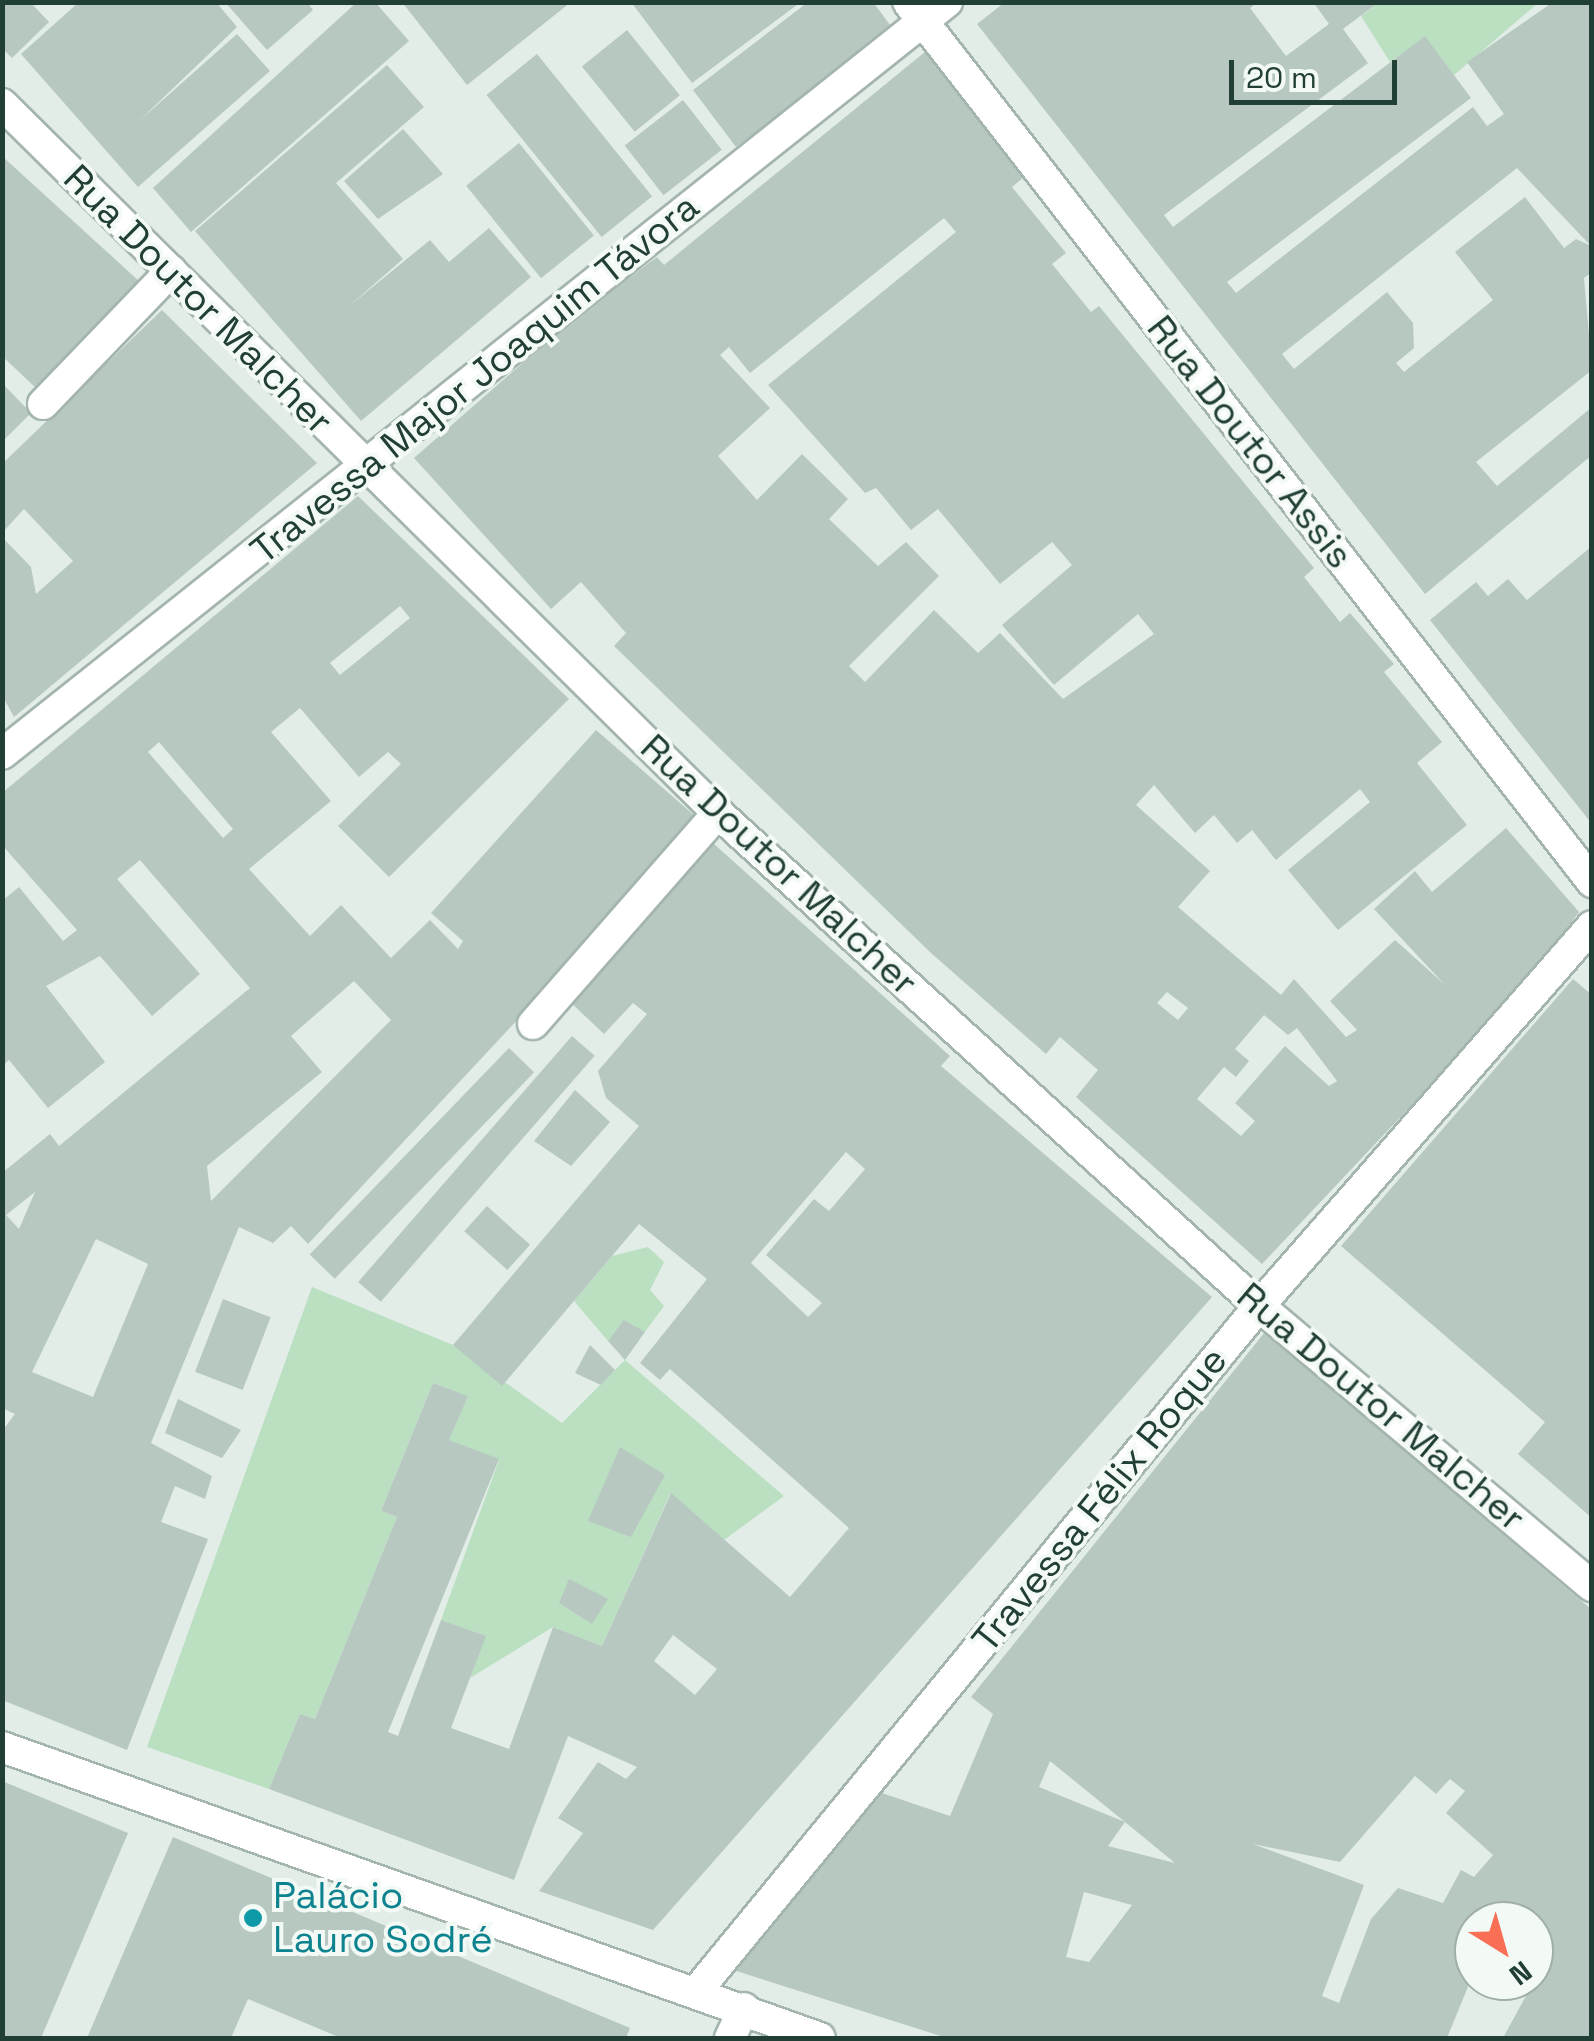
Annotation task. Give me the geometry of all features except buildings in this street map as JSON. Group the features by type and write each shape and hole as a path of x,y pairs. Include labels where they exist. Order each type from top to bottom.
{"street":[{"name":"Travessa Major Joaquim Távora","path":"2,754 365,468 915,12 947,2"},
{"name":"Rua Doutor Assis","path":"915,12 1592,882"},
{"name":"Rua Doutor Malcher","path":"2,104 718,814 1259,1306 1592,1586"},
{"path":"43,404 170,271"},
{"path":"532,1024 718,814"},
{"name":"Travessa Félix Roque","path":"696,1992 1259,1306 1592,926"},
{"path":"2,1747 820,2038"},
{"path":"730,2038 744,2008"}],"green space":[{"path":"1378,3 1538,3 1454,75 1425,37 1390,62 1361,16"},
{"path":"648,1247 664,1262 650,1290 664,1306 645,1332 608,1341 574,1301 612,1256"},
{"path":"312,1287 453,1345 562,1423 625,1360 784,1496 724,1540 670,1494 602,1646 553,1627 470,1678 485,1636 441,1620 499,1460 449,1440 467,1396 433,1383 381,1511 397,1517 315,1719 300,1714 269,1789 147,1747"}],"place":[{"name":"Palácio Lauro Sodré","path":"253,1918"}]}
